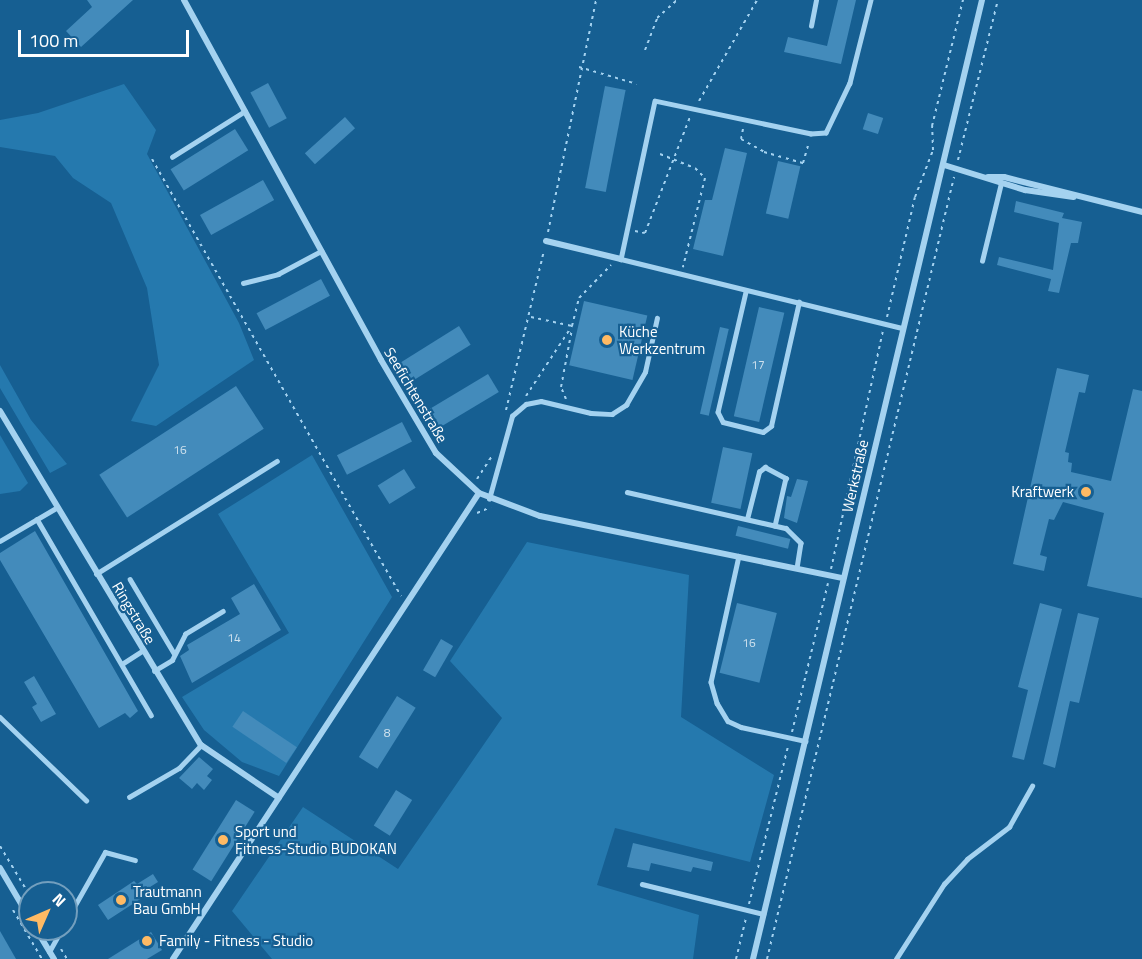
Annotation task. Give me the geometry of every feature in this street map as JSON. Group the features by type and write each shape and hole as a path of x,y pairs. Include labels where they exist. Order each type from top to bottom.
{"street":[{"name":"Seefichtenstraße","path":"184,0 321,251 436,453 479,493 489,499 540,516 843,578"},
{"name":"Werkstraße","path":"753,959 807,742 843,578 982,0"},
{"path":"944,165 988,177 1001,183 1073,196"},
{"path":"988,177 1004,177 1142,212"},
{"path":"546,241 617,259"},
{"name":"Ringstraße","path":"0,411 154,671 201,745 279,798"},
{"path":"174,959 479,493"},
{"path":"0,868 18,899"},
{"path":"43,941 54,959"}],"lane":[{"path":"811,26 816,0"},
{"path":"871,0 850,83 826,133 811,134 655,101 627,229 617,259 902,328"},
{"path":"172,157 245,111"},
{"path":"982,261 1001,183"},
{"path":"243,283 278,274 321,251"},
{"path":"746,292 718,412 723,422 763,432 771,426 799,302"},
{"path":"489,499 512,416 526,404 541,401 569,408 612,414 626,405 645,372 657,318"},
{"path":"96,573 277,460"},
{"path":"747,519 759,471 765,467 786,478 775,526"},
{"path":"627,492 786,528 801,543 797,568"},
{"path":"0,541 56,508"},
{"path":"38,519 151,715"},
{"path":"739,556 711,682 728,721 807,742"},
{"path":"130,579 174,653"},
{"path":"154,671 172,660 184,634 223,611"},
{"path":"122,664 142,651"},
{"path":"0,717 86,800"},
{"path":"129,796 179,768 201,745"},
{"path":"896,959 944,884 967,859 1009,827 1032,786"},
{"path":"78,900 105,852 135,861"},
{"path":"642,884 763,914"},
{"path":"49,952 55,941"}],"path":[{"path":"645,50 657,18 677,0"},
{"path":"627,229 645,233 672,157 694,110 757,0"},
{"path":"736,959 830,575 915,197 930,160 933,126 963,0"},
{"path":"767,959 998,0"},
{"path":"579,67 637,84"},
{"path":"745,120 741,139 764,152 803,163 811,134"},
{"path":"660,153 672,157 705,178 681,275"},
{"path":"152,159 405,604"},
{"path":"569,408 561,387 579,298 611,268 617,259"},
{"path":"530,317 572,326"},
{"path":"526,404 525,398 572,326"},
{"path":"472,517 491,507 500,510"},
{"path":"0,846 21,881"},
{"path":"12,908 42,959"}],"shaded area":[{"path":"124,84 156,130 147,154 239,323 254,360 156,426 131,421 159,365 147,288 111,203 73,178 55,156 0,147 0,120 38,113"},
{"path":"0,365 31,420 67,464 50,473 0,388"},
{"path":"0,435 28,483 20,491 0,494"},
{"path":"312,455 392,597 279,776 242,762 204,730 182,697 289,633 218,514"},
{"path":"527,542 689,575 681,717 774,775 750,862 615,828 597,885 699,915 693,959 272,959 232,911 303,807 398,869 502,718 450,661"}],"building":[{"path":"87,0 133,0 81,47 66,31 92,7"},
{"path":"838,0 856,0 841,64 784,52 788,37 827,46"},
{"path":"268,83 287,118 269,128 250,92"},
{"path":"605,86 626,90 606,192 585,188"},
{"path":"868,113 883,118 878,134 863,129"},
{"path":"345,117 355,128 315,164 305,153"},
{"path":"235,129 248,150 184,190 171,169"},
{"path":"725,148 747,153 723,256 693,249 705,200 712,200"},
{"path":"778,161 800,166 788,219 766,214"},
{"path":"263,180 274,200 211,235 200,215"},
{"path":"1016,201 1064,213 1062,218 1082,222 1078,243 1071,243 1059,293 1048,291 1051,279 997,265 999,257 1053,270 1059,223 1014,212"},
{"path":"321,279 330,296 265,330 257,313"},
{"name":"Küche Werkzentrum","path":"584,301 647,316 632,380 569,365"},
{"path":"759,307 784,313 759,422 734,416"},
{"path":"459,326 471,345 408,384 396,365"},
{"path":"720,327 729,329 709,416 700,414"},
{"name":"Kraftwerk","path":"1057,368 1089,375 1085,393 1079,392 1065,452 1069,453 1068,462 1072,463 1071,472 1111,481 1133,389 1142,391 1142,598 1087,586 1104,513 1063,502 1054,520 1049,519 1040,555 1047,557 1044,571 1013,564"},
{"path":"488,374 499,392 437,429 426,411"},
{"path":"236,386 264,429 127,518 99,475"},
{"path":"402,422 412,442 347,475 337,455"},
{"path":"723,447 752,453 740,509 711,503"},
{"path":"404,469 416,488 389,504 378,485"},
{"path":"797,479 808,481 797,523 784,518 787,496 791,497"},
{"path":"738,526 790,539 788,549 736,536"},
{"path":"35,531 138,711 130,718 125,713 99,728 0,560 0,553"},
{"path":"254,584 281,630 192,683 180,656 189,650 187,645 240,614 231,598"},
{"path":"737,603 777,613 759,683 720,673"},
{"path":"1040,603 1062,609 1024,760 1012,757 1028,690 1018,687"},
{"path":"1078,613 1099,618 1079,703 1070,701 1055,768 1043,764"},
{"path":"441,639 453,646 435,677 423,670"},
{"path":"34,676 56,714 41,722 32,707 37,704 24,682"},
{"path":"397,696 416,708 378,769 359,757"},
{"path":"243,711 297,747 286,763 232,727"},
{"path":"199,757 213,769 207,776 212,780 204,790 197,783 192,789 179,778"},
{"path":"396,790 412,800 390,836 374,826"},
{"name":"Sport und Fitness-Studio BUDOKAN","path":"236,800 255,812 211,881 193,870"},
{"path":"633,843 713,862 711,871 693,867 691,872 651,863 649,871 627,867"},
{"name":"Trautmann Bau GmbH","path":"153,874 158,882 142,892 145,896 108,920 98,905 134,881 137,884"},
{"path":"0,931 16,959 0,959"},
{"name":"Family - Fitness - Studio","path":"151,932 162,950 147,959 108,959"}],"place":[{"name":"Küche Werkzentrum","path":"607,340"},
{"name":"Kraftwerk","path":"1086,492"},
{"name":"Sport und Fitness-Studio BUDOKAN","path":"223,840"},
{"name":"Trautmann Bau GmbH","path":"121,900"},
{"name":"Family - Fitness - Studio","path":"147,941"}]}
